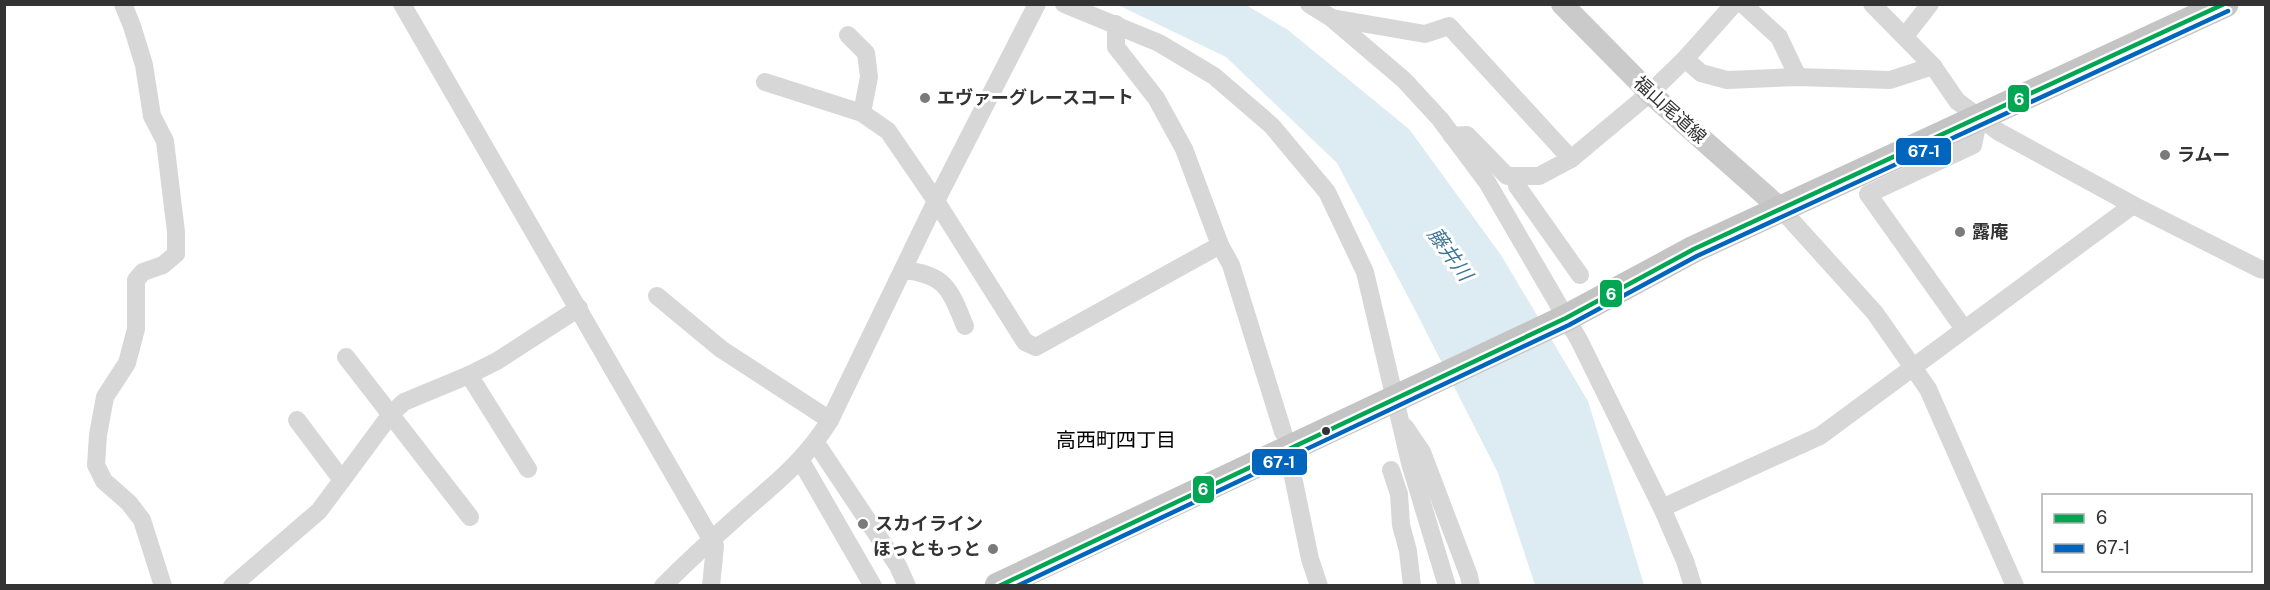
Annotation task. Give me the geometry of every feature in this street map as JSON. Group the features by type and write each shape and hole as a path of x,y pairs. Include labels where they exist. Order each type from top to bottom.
{"highway":[{"path":"998,585 1401,403 1694,249 2225,4"}],"main road":[{"name":"福山尾道線","path":"1562,4 1650,93 1782,210"}],"street":[{"path":"123,4 144,65 152,116 165,141 176,232 176,254 164,265 143,272 136,280 136,329 128,363 105,397 98,435 96,465 104,481 129,503 142,520 163,585"},
{"path":"402,4 579,308 710,541 715,546 711,585"},
{"path":"663,585 801,461 816,443 830,420 936,201 1037,4"},
{"path":"1064,4 1159,43 1214,76 1272,126 1327,192 1365,272 1401,403 1417,484 1447,585"},
{"path":"1309,4 1348,26 1404,80 1452,136 1487,182 1579,340 1662,508 1692,583 1674,585"},
{"path":"1452,136 1467,135 1508,176 1539,176 1571,159 1650,93 1685,59 1734,4"},
{"path":"1743,4 1779,37 1798,76"},
{"path":"1872,4 1933,66 1957,101 1999,132 2133,204 2265,270"},
{"path":"1905,36 1930,4"},
{"path":"1116,24 1116,46 1156,98 1184,149 1220,245 1231,265 1283,432"},
{"path":"1348,26 1425,33 1449,26 1571,159"},
{"path":"848,35 866,53 869,77 862,113"},
{"path":"1685,59 1701,73 1727,80 1798,76 1890,80 1933,66"},
{"path":"765,82 862,113 888,131 936,201 1025,342 1036,347 1220,245"},
{"path":"1964,329 1868,194 1973,145 1979,117"},
{"path":"1518,176 1517,186 1580,275"},
{"path":"1662,508 1820,436 2133,204"},
{"path":"1782,210 1875,313 1928,388 2015,585"},
{"path":"903,270 924,272 947,287 965,326"},
{"path":"657,296 721,349 830,420"},
{"path":"232,585 319,511 391,414 404,402 497,361 579,308"},
{"path":"346,357 470,517"},
{"path":"469,375 528,469"},
{"path":"1401,403 1422,452 1471,585"},
{"path":"297,420 342,480"},
{"path":"816,443 898,566 907,585"},
{"path":"801,461 873,585"},
{"path":"1291,467 1310,559 1319,585"},
{"path":"1391,470 1399,494 1401,525 1408,551 1412,585"},
{"path":"1399,494 1417,484"}],"water":[{"name":"藤井川","path":"1118,5 1246,5 1288,30 1409,129 1501,255 1588,401 1644,585 1535,585 1498,473 1337,163 1226,57"}],"transit line":[{"name":"6","path":"999,586 1566,318 1694,249 2224,4"},
{"name":"67-1","path":"1017,586 1569,325 1697,256 2228,11"}],"place":[{"name":"エヴァーグレースコート","path":"925,98"},
{"name":"ラムー","path":"2165,155"},
{"name":"露庵","path":"1960,232"},
{"name":"スカイライン","path":"863,524"},
{"name":"ほっともっと","path":"993,549"}],"district":[{"name":"高西町四丁目","path":"1116,440"}]}
